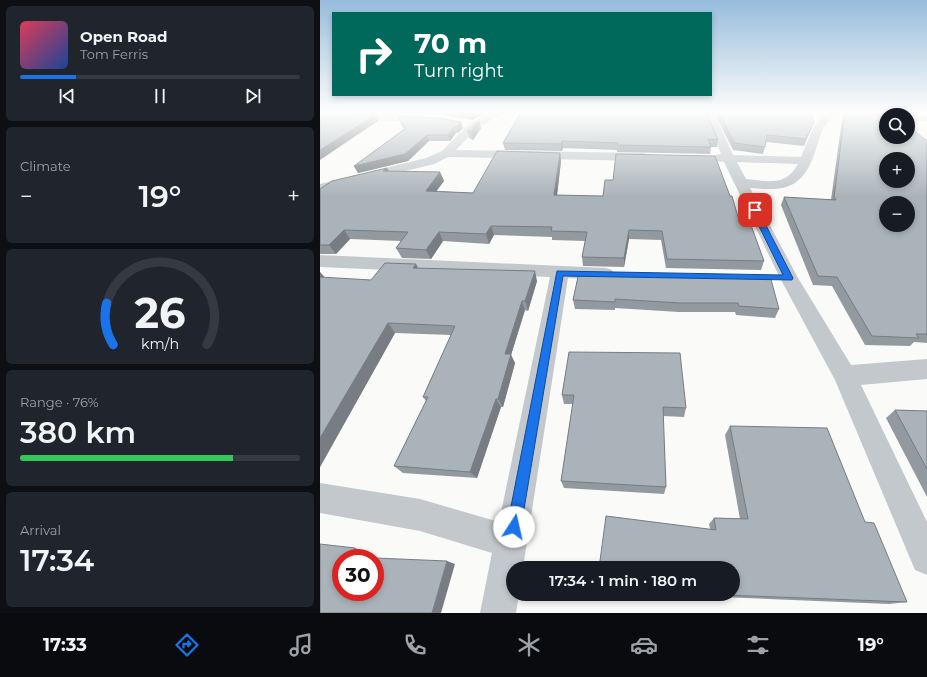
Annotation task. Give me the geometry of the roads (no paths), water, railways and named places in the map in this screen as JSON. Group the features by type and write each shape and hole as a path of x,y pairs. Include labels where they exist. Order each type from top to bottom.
{"street":[{"path":"320,188 430,162 446,153 458,141"},
{"path":"721,141 741,183 781,278 845,376 927,558"},
{"path":"741,183 775,185 786,184 800,171 813,141"},
{"path":"446,153 658,157"},
{"path":"705,158 805,161"},
{"path":"320,261 560,273 623,274"},
{"path":"498,613 560,273"},
{"path":"845,376 927,369"},
{"path":"320,498 420,515 511,542"}]}
